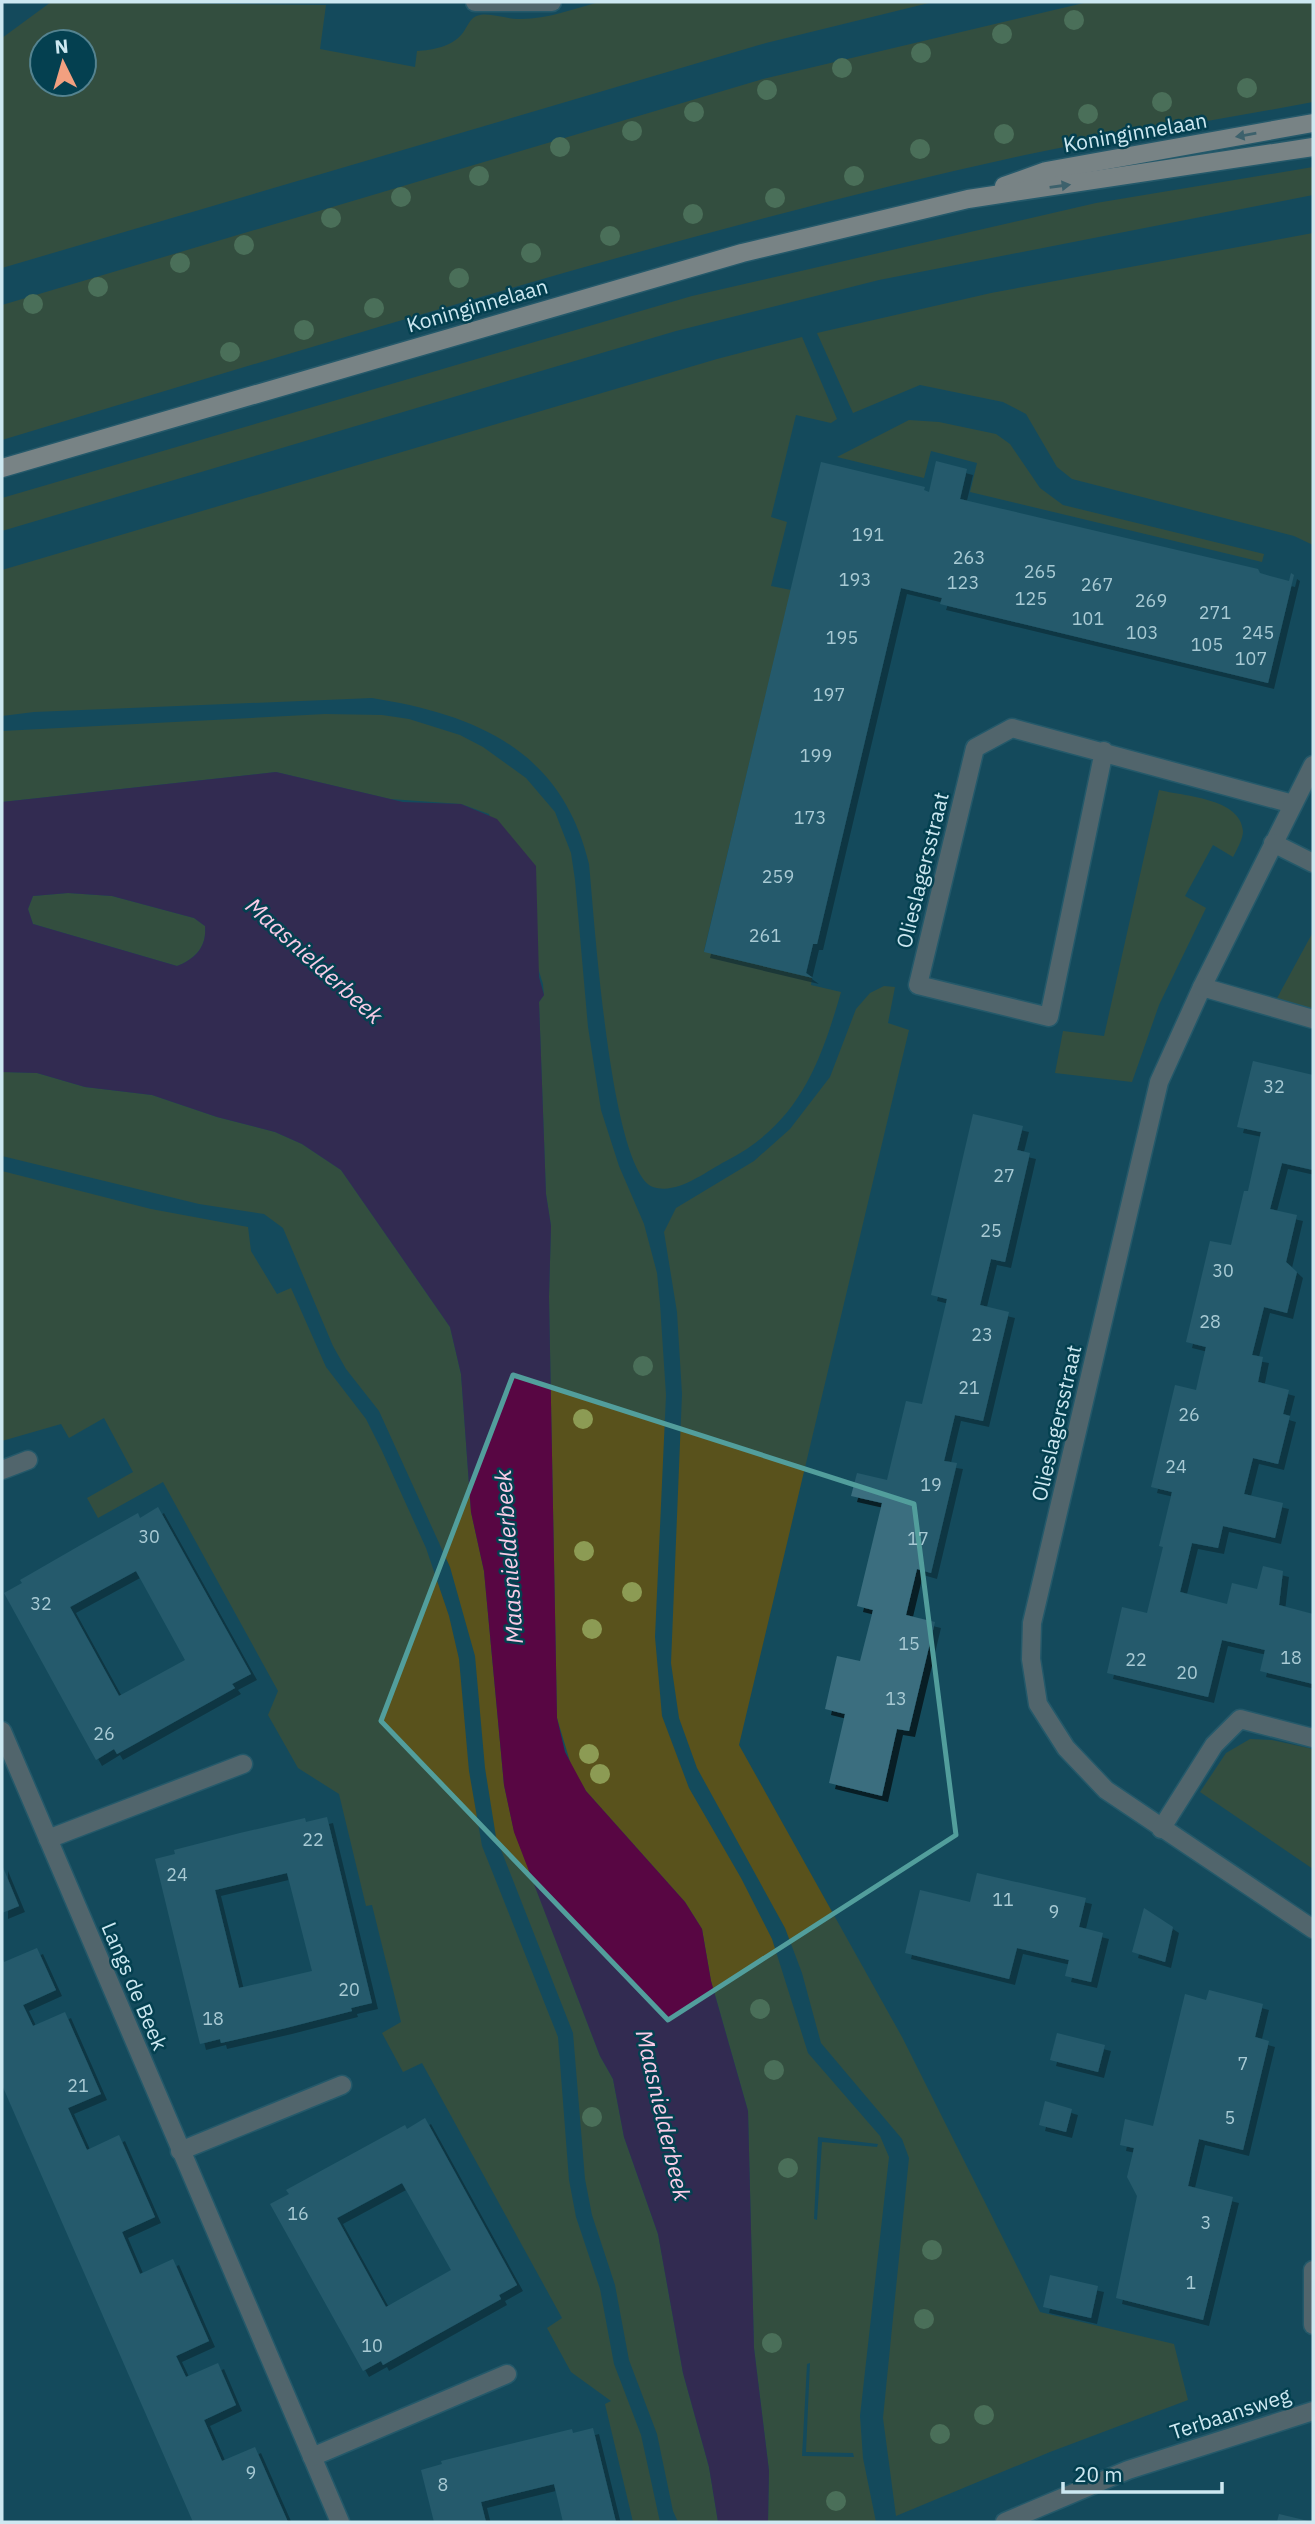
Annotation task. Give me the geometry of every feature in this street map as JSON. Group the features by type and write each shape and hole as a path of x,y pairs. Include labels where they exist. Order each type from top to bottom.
{"main road":[{"name":"Koninginnelaan","path":"968,199 1046,171 1313,123"},
{"name":"Koninginnelaan","path":"2,468 742,253 968,199 1313,147"}],"street":[{"path":"475,2 552,2"},
{"name":"Olieslagersstraat","path":"1104,751 1049,1017 918,985 975,748 1012,728 1104,751 1293,804"},
{"name":"Olieslagersstraat","path":"1313,765 1202,987 1159,1082 1032,1623 1031,1659 1038,1704 1066,1748 1106,1790 1313,1930"},
{"path":"1273,842 1313,863"},
{"path":"1202,987 1313,1019"},
{"path":"2,1470 28,1460"},
{"path":"1161,1829 1214,1745 1240,1719 1313,1738"},
{"name":"Langs de Beek","path":"2,1731 340,2522"},
{"path":"48,1839 243,1764"},
{"path":"180,2151 342,2085"},
{"path":"1313,2270 1313,2325"},
{"path":"312,2457 507,2374"},
{"name":"Terbaansweg","path":"1005,2522 1128,2470 1313,2410"}],"highlighted area":[{"path":"513,1375 914,1504 956,1835 668,2020 381,1721"}],"shaded area":[{"path":"51,2 326,5 320,49 415,67 417,51 435,49 453,42 471,20 480,15 538,18 599,2 933,2 766,43 2,268 2,38"},
{"path":"1088,2 1313,2 1313,102 1025,155 767,217 383,325 2,440 2,305 763,79"},
{"path":"1313,167 1313,195 879,280 676,331 2,531 2,498 692,296 1096,203"},
{"path":"1313,233 1313,545 1294,536 1072,479 1057,467 1026,414 1003,402 920,385 853,413 817,333 991,293"},
{"path":"802,337 837,419 831,423 796,415 771,517 787,522 771,586 791,590 704,951 808,976 812,978 811,985 841,992 814,1068 788,1111 751,1146 691,1181 662,1189 653,1187 638,1171 626,1137 615,1091 600,984 589,864 576,825 559,793 536,766 510,745 480,728 447,715 372,698 34,712 2,716 2,570 717,359"},
{"path":"909,420 939,422 996,434 1010,444 1040,488 1063,505 1264,554 1262,562 970,492 977,463 931,451 924,478 837,457"},
{"path":"325,714 382,715 409,719 460,735 483,747 526,778 555,812 571,853 588,1027 601,1110 619,1166 644,1224 657,1273 666,1395 655,1637 662,1716 689,1788 741,1878 772,1939 808,2053 880,2136 889,2157 860,2416 863,2458 876,2522 768,2522 769,2471 754,2348 748,2111 711,1981 702,1929 685,1902 586,1791 571,1765 557,1718 549,1297 551,1226 546,1194 539,1002 544,995 543,984 489,814 461,804 390,799 276,772 2,802 2,731","holes":["818,2137 878,2144 877,2147 822,2142 817,2220 814,2219","810,2363 806,2452 853,2453 854,2457 802,2456 807,2364"]},
{"path":"1159,790 1222,805 1240,820 1243,831 1241,841 1233,857 1213,845 1185,896 1206,908 1159,1005 1132,1082 1055,1073 1063,1031 1104,1036"},
{"path":"68,893 112,896 194,918 205,926 202,946 189,960 177,966 33,924 28,909 33,896"},
{"path":"1313,932 1313,1009 1276,1000"},
{"path":"884,986 895,987 888,1023 909,1030 739,1745 902,2037 1040,2312 1174,2344 1188,2400 1050,2452 896,2516 883,2418 909,2158 902,2139 821,2043 802,1973 785,1928 697,1768 679,1718 671,1663 682,1394 677,1312 664,1232 676,1208 754,1161 790,1129 830,1077 856,1009 870,993"},
{"path":"2,1072 37,1073 85,1087 152,1095 217,1117 275,1132 302,1144 341,1170 450,1327 461,1374 471,1512 484,1571 504,1785 514,1831 600,2056 613,2079 624,2137 658,2234 683,2373 709,2467 718,2522 678,2522 673,2511 657,2434 629,2360 615,2285 592,2215 585,2179 573,2033 496,1837 485,1768 475,1656 450,1567 379,1411 346,1369 333,1346 283,1228 264,1214 199,1204 2,1156"},
{"path":"2,1171 151,1209 248,1227 251,1251 277,1294 291,1288 326,1367 366,1419 382,1451 426,1548 449,1616 459,1659 469,1771 482,1846 558,2037 569,2180 576,2217 600,2289 614,2364 641,2435 660,2522 633,2522 605,2404 611,2401 571,2372 547,2328 562,2318 422,2063 403,2072 382,2033 401,2022 372,1905 366,1906 339,1794 298,1768 268,1715 278,1691 163,1482 98,1518 87,1498 133,1472 104,1418 69,1438 61,1424 2,1441"},
{"path":"1250,1739 1272,1740 1313,1749 1313,1869 1200,1792 1226,1753"}],"water":[{"name":"Maasnielderbeek","path":"276,772 403,802 461,804 497,819 536,866 539,977 544,995 539,1002 546,1194 551,1226 549,1297 557,1718 565,1752 586,1791 685,1902 702,1929 711,1981 748,2111 754,2348 769,2471 768,2522 718,2522 709,2467 683,2373 658,2234 624,2137 613,2079 600,2056 514,1832 504,1785 484,1571 471,1512 461,1374 450,1327 341,1170 302,1144 275,1132 217,1117 152,1095 85,1087 37,1073 2,1072 2,802","holes":["68,893 112,896 194,918 205,926 202,946 194,956 177,966 33,924 28,909 33,896"]}],"building":[{"path":"936,461 967,469 960,499 1258,569 1260,573 1289,581 1291,573 1294,575 1268,683 940,604 942,598 901,588 817,944 813,944 806,973 813,978 704,952 821,462 925,487 924,490 929,492"},
{"path":"1253,1061 1313,1075 1313,1170 1282,1163 1270,1209 1297,1215 1286,1262 1297,1272 1287,1313 1264,1307 1252,1355 1263,1357 1258,1382 1289,1390 1283,1414 1290,1416 1278,1464 1253,1458 1244,1494 1283,1503 1275,1538 1223,1526 1218,1548 1192,1543 1180,1592 1227,1604 1232,1583 1257,1589 1263,1566 1283,1571 1279,1605 1313,1614 1313,1684 1260,1671 1265,1650 1222,1640 1208,1697 1107,1673 1122,1607 1147,1613 1163,1547 1159,1546 1172,1492 1151,1487 1175,1385 1196,1390 1206,1347 1186,1342 1210,1241 1231,1245 1244,1191 1248,1191 1261,1132 1237,1127"},
{"path":"973,1114 1023,1126 1017,1150 1030,1153 1005,1262 991,1259 980,1305 1009,1312 983,1421 955,1415 944,1461 957,1463 931,1573 917,1569 906,1615 935,1622 909,1731 897,1729 882,1796 829,1783 845,1714 825,1709 837,1656 860,1661 873,1610 857,1606 882,1503 851,1496 857,1473 887,1480 906,1401 922,1404 947,1299 931,1295"},
{"path":"158,1507 251,1674 232,1684 235,1688 117,1754 114,1749 96,1760 4,1593 22,1583 20,1580 138,1513 140,1518","holes":["136,1571 185,1660 119,1696 70,1607"]},
{"path":"327,1817 372,2003 286,2028 221,2043 220,2039 200,2044 155,1859 175,1854 174,1850 240,1833 305,1818 306,1822","holes":["287,1873 312,1971 239,1988 215,1890"]},
{"path":"2,1865 19,1906 2,1913"},
{"path":"977,1873 1086,1898 1079,1927 1103,1933 1091,1982 1065,1976 1069,1960 1017,1948 1009,1979 905,1953 920,1890 970,1902"},
{"path":"1144,1908 1173,1927 1165,1962 1132,1952"},
{"path":"37,1948 56,1990 23,2005 33,2026 65,2012 101,2094 68,2108 87,2150 119,2135 155,2217 122,2232 140,2274 173,2259 209,2341 176,2356 186,2377 218,2363 236,2405 204,2420 222,2461 255,2447 288,2522 193,2522 2,2085 2,1956 4,1962"},
{"path":"1209,1990 1263,2004 1255,2037 1269,2041 1243,2150 1199,2139 1188,2186 1233,2197 1203,2320 1116,2298 1137,2196 1127,2177 1134,2148 1120,2145 1125,2119 1153,2126 1185,1994 1206,2000"},
{"path":"1057,2033 1105,2045 1098,2072 1050,2060"},
{"path":"1045,2101 1072,2109 1066,2132 1039,2125"},
{"path":"425,2118 517,2285 499,2295 501,2299 383,2365 381,2361 363,2371 270,2204 289,2194 286,2190 405,2125 407,2129","holes":["402,2183 451,2270 386,2307 337,2218"]},
{"path":"1050,2275 1098,2286 1091,2318 1043,2307"},
{"path":"593,2428 616,2522 563,2522 554,2484 481,2502 486,2522 434,2522 421,2470 442,2464 441,2461 506,2445 572,2429 573,2433"},
{"path":"1279,2514 1308,2521 1277,2522"}]}
